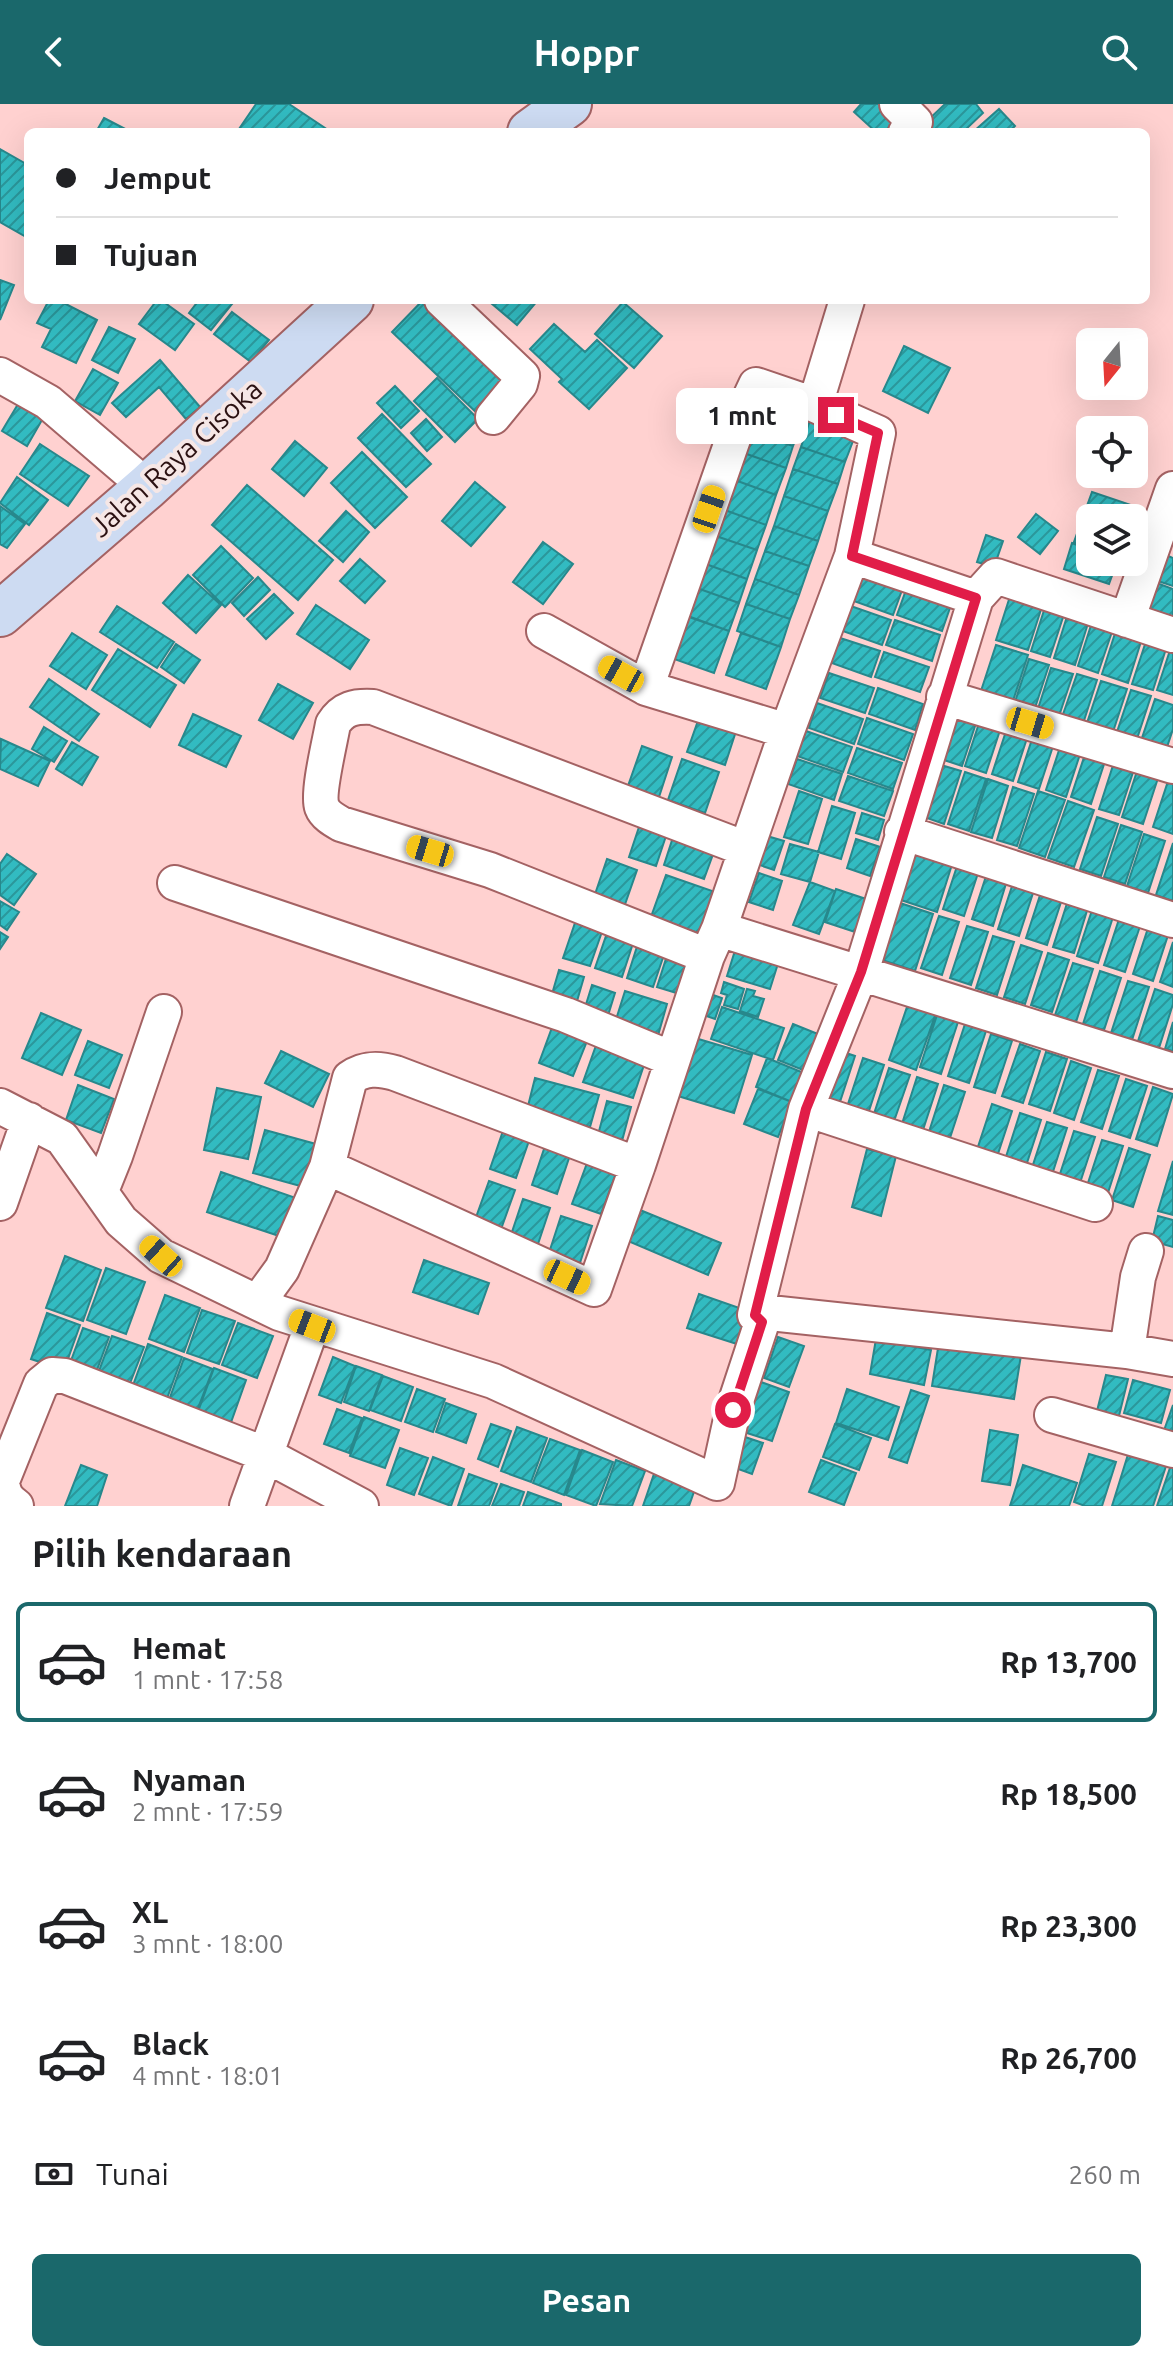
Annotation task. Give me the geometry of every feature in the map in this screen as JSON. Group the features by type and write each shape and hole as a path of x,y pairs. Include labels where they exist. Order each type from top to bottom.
{"street":[{"path":"536,128 569,104"},
{"path":"897,104 915,122 910,128"},
{"name":"Jalan Raya Cisoka","path":"0,614 147,487 347,304"},
{"path":"446,304 522,376 520,384 493,417"},
{"path":"815,405 846,304"},
{"path":"0,375 48,402 147,487"},
{"path":"327,1167 594,1289 787,731 852,556 878,433 815,405 756,385 740,419 646,688"},
{"path":"1127,620 1173,489"},
{"path":"852,556 976,598"},
{"path":"755,1315 806,1109 861,972 976,598 996,576 1173,635"},
{"path":"544,631 646,688 787,731"},
{"path":"944,697 1173,766"},
{"path":"746,849 373,707 348,708 338,715 333,724 321,795 322,808 341,824 713,942 861,972 1173,1071"},
{"path":"902,832 1173,920"},
{"path":"175,883 566,1015 672,1059"},
{"path":"101,1191 164,1012"},
{"path":"258,1302 282,1269 327,1167 350,1078 359,1071 372,1069 395,1073 638,1165"},
{"path":"806,1109 1095,1204"},
{"path":"0,1203 15,1113 62,1138 121,1221 161,1256 312,1326 493,1381 714,1494 733,1410 762,1322 755,1315"},
{"path":"1127,1351 1138,1277 1146,1251"},
{"path":"755,1315 770,1313 1127,1351 1173,1359"},
{"path":"247,1506 312,1326"},
{"path":"16,1506 8,1500 2,1481 41,1384 52,1375 65,1376 264,1454 361,1506"},
{"path":"1052,1415 1173,1450"}],"building":[{"path":"256,104 289,104 325,128 240,128"},
{"path":"861,104 886,104 894,128 872,128 854,112"},
{"path":"945,104 976,104 983,113 967,128 932,128 926,122"},
{"path":"999,109 1015,126 1013,128 978,128"},
{"path":"104,118 123,128 98,128"},
{"path":"0,149 24,163 24,236 0,222"},
{"path":"0,280 14,285 0,320"},
{"path":"47,304 66,304 97,320 76,363 42,347 51,329 37,323"},
{"path":"154,304 166,304 194,324 175,350 139,324"},
{"path":"196,304 232,304 211,330 189,313"},
{"path":"419,304 435,304 514,380 479,415 392,332"},
{"path":"492,304 535,304 517,325"},
{"path":"621,304 625,304 662,336 634,368 595,334"},
{"path":"232,312 269,340 251,362 214,334"},
{"path":"554,324 585,352 597,340 627,368 589,409 559,382 562,379 530,349"},
{"path":"109,327 135,339 118,373 92,360"},
{"path":"904,346 950,368 928,413 883,391"},
{"path":"160,360 200,407 186,419 159,387 126,417 112,403"},
{"path":"93,369 118,383 100,415 75,401"},
{"path":"437,378 478,419 455,442 414,401"},
{"path":"395,386 419,411 401,428 377,403"},
{"path":"21,399 46,413 27,446 2,431"},
{"path":"760,401 804,417 793,446 749,431"},
{"path":"382,414 431,464 406,487 358,438"},
{"path":"811,417 856,433 845,462 801,447"},
{"path":"426,419 442,437 427,451 411,433"},
{"path":"749,431 793,446 786,468 741,452"},
{"path":"295,441 327,468 304,496 272,469"},
{"path":"40,444 89,476 68,506 20,474"},
{"path":"801,447 845,462 838,484 793,469"},
{"path":"362,452 407,497 375,528 331,483"},
{"path":"741,452 786,468 776,495 732,479"},
{"path":"793,469 838,484 828,511 784,496"},
{"path":"17,477 48,500 29,525 0,503"},
{"path":"732,479 776,495 766,525 722,509"},
{"path":"475,482 505,507 471,546 442,521"},
{"path":"247,485 333,560 298,600 212,525"},
{"path":"1092,492 1128,504 1088,504"},
{"path":"784,496 828,511 818,541 774,526"},
{"path":"0,506 25,524 7,548 0,544"},
{"path":"722,509 766,525 757,550 713,535"},
{"path":"346,511 369,532 343,562 319,541"},
{"path":"1036,514 1058,531 1040,554 1018,537"},
{"path":"774,526 818,541 809,566 765,551"},
{"path":"713,535 757,550 747,579 703,563"},
{"path":"986,535 1003,541 994,567 977,562"},
{"path":"543,542 573,564 543,604 513,582"},
{"path":"1072,543 1076,545 1076,573 1064,569"},
{"path":"221,546 253,578 225,607 193,575"},
{"path":"765,551 809,566 799,595 755,579"},
{"path":"1164,554 1173,558 1173,586 1155,580"},
{"path":"360,559 385,581 365,603 340,581"},
{"path":"703,563 747,579 739,603 694,587"},
{"path":"857,574 902,590 893,615 848,599"},
{"path":"188,575 221,605 196,633 163,603"},
{"path":"1085,576 1112,576 1109,584"},
{"path":"258,577 270,590 244,616 232,603"},
{"path":"755,579 799,595 790,619 746,604"},
{"path":"1154,582 1173,589 1173,617 1145,608"},
{"path":"694,587 739,603 729,631 685,615"},
{"path":"1013,587 1045,597 1028,650 996,640"},
{"path":"906,590 951,605 942,631 897,615"},
{"path":"274,594 293,613 266,639 247,619"},
{"path":"1047,601 1066,608 1050,657 1031,651"},
{"path":"746,604 790,619 781,647 737,631"},
{"path":"845,604 891,620 882,645 837,629"},
{"path":"316,605 369,640 350,669 297,634"},
{"path":"117,606 174,642 157,668 100,632"},
{"path":"1069,610 1090,617 1075,665 1054,658"},
{"path":"1094,616 1115,623 1098,673 1078,666"},
{"path":"689,617 729,631 714,673 674,659"},
{"path":"895,620 940,635 932,661 886,645"},
{"path":"1118,624 1144,632 1128,683 1102,674"},
{"path":"1149,632 1169,639 1153,690 1132,684"},
{"path":"72,633 107,655 86,689 50,666"},
{"path":"741,633 781,647 766,689 726,675"},
{"path":"834,636 880,651 871,677 826,661"},
{"path":"1173,641 1173,695 1157,690"},
{"path":"176,644 200,660 184,683 161,667"},
{"path":"996,645 1028,655 1011,707 979,697"},
{"path":"118,649 176,685 150,727 92,690"},
{"path":"884,652 929,667 920,692 875,677"},
{"path":"1029,659 1049,665 1033,714 1013,708"},
{"path":"1051,668 1073,674 1057,722 1036,715"},
{"path":"829,673 874,688 865,713 820,698"},
{"path":"1077,674 1097,680 1081,730 1060,723"},
{"path":"49,679 99,714 79,741 30,707"},
{"path":"1101,681 1127,689 1110,741 1084,732"},
{"path":"278,684 313,703 293,739 259,720"},
{"path":"878,688 923,704 915,730 869,714"},
{"path":"1131,690 1151,696 1134,748 1114,741"},
{"path":"1155,699 1173,705 1173,729 1164,756 1139,747"},
{"path":"817,703 863,719 854,744 809,728"},
{"path":"958,707 979,714 962,766 941,759"},
{"path":"193,714 241,736 226,767 179,745"},
{"path":"982,714 1003,721 986,773 965,766"},
{"path":"700,715 737,728 725,765 687,752"},
{"path":"867,718 913,734 904,760 858,744"},
{"path":"1009,722 1030,729 1013,781 992,774"},
{"path":"44,727 67,741 54,762 32,749"},
{"path":"1035,730 1056,737 1039,789 1018,782"},
{"path":"806,731 852,747 843,772 797,756"},
{"path":"1063,738 1083,745 1066,797 1046,790"},
{"path":"1,739 50,761 38,786 0,769"},
{"path":"72,742 98,757 82,785 56,769"},
{"path":"1088,745 1108,752 1091,804 1071,797"},
{"path":"642,746 672,757 659,797 628,786"},
{"path":"857,748 902,763 893,789 848,773"},
{"path":"1116,756 1136,763 1119,815 1099,809"},
{"path":"682,759 719,772 705,813 668,800"},
{"path":"797,759 842,774 834,800 788,784"},
{"path":"941,765 961,771 944,824 924,817"},
{"path":"1139,765 1160,772 1143,824 1122,817"},
{"path":"965,772 986,779 969,831 948,824"},
{"path":"1170,775 1173,776 1173,834 1153,827"},
{"path":"848,776 893,791 884,816 839,801"},
{"path":"988,779 1008,786 992,838 971,832"},
{"path":"1013,787 1034,794 1017,846 997,840"},
{"path":"799,791 822,799 808,844 784,837"},
{"path":"1038,791 1065,800 1045,857 1019,848"},
{"path":"1068,801 1094,810 1074,867 1048,858"},
{"path":"832,806 855,813 841,859 818,852"},
{"path":"862,813 884,820 878,840 856,833"},
{"path":"1097,817 1118,824 1101,876 1080,869"},
{"path":"642,818 669,827 656,866 629,857"},
{"path":"1121,825 1142,832 1125,884 1104,877"},
{"path":"675,831 716,846 704,879 664,865"},
{"path":"760,834 784,841 774,870 751,862"},
{"path":"1144,834 1165,841 1148,893 1127,886"},
{"path":"856,839 880,847 870,876 847,868"},
{"path":"916,843 955,855 937,912 898,899"},
{"path":"1173,843 1173,901 1156,895"},
{"path":"790,844 819,852 810,882 781,874"},
{"path":"7,854 36,874 14,905 0,895 0,864"},
{"path":"960,857 981,864 964,916 943,909"},
{"path":"607,859 637,870 623,910 593,900"},
{"path":"989,867 1009,874 993,926 972,919"},
{"path":"759,873 782,881 773,910 749,902"},
{"path":"666,875 721,894 707,936 651,917"},
{"path":"1015,877 1036,884 1019,936 998,929"},
{"path":"810,882 835,891 819,934 793,925"},
{"path":"1043,886 1064,893 1047,945 1026,938"},
{"path":"836,889 866,899 855,932 825,922"},
{"path":"1070,894 1090,901 1074,953 1053,947"},
{"path":"0,901 19,912 7,930 0,925"},
{"path":"894,901 933,914 915,971 876,958"},
{"path":"1094,904 1115,911 1098,963 1077,956"},
{"path":"1121,913 1142,920 1125,972 1104,965"},
{"path":"939,916 959,922 942,975 921,968"},
{"path":"577,917 604,926 590,966 563,958"},
{"path":"1150,922 1170,929 1153,981 1133,974"},
{"path":"967,926 988,932 971,985 950,978"},
{"path":"609,927 635,937 622,977 595,968"},
{"path":"0,932 8,937 0,949"},
{"path":"993,936 1014,942 997,995 976,988"},
{"path":"640,937 667,946 653,987 627,978"},
{"path":"738,941 781,954 770,989 727,976"},
{"path":"1173,942 1173,987 1160,982"},
{"path":"1021,945 1042,952 1025,1004 1004,997"},
{"path":"670,946 697,955 683,995 657,987"},
{"path":"1048,953 1069,960 1052,1012 1031,1005"},
{"path":"1073,963 1093,969 1076,1022 1055,1015"},
{"path":"559,970 584,977 575,1008 550,1001"},
{"path":"1100,971 1121,978 1104,1030 1083,1024"},
{"path":"1128,981 1149,987 1132,1040 1111,1033"},
{"path":"724,982 744,989 738,1009 724,1005 727,995 721,993"},
{"path":"592,985 615,993 606,1022 583,1014"},
{"path":"747,989 755,991 753,996 764,999 758,1017 740,1011"},
{"path":"1155,989 1173,995 1159,1048 1138,1041"},
{"path":"699,990 722,998 715,1019 692,1011"},
{"path":"625,991 667,1004 657,1039 614,1026"},
{"path":"908,1004 936,1013 916,1070 889,1060"},
{"path":"722,1007 784,1028 773,1060 711,1039"},
{"path":"41,1013 81,1030 62,1075 22,1058"},
{"path":"937,1015 958,1022 941,1074 920,1067"},
{"path":"554,1022 589,1036 573,1076 539,1063"},
{"path":"1173,1022 1173,1051 1165,1049"},
{"path":"793,1024 823,1036 808,1072 778,1060"},
{"path":"965,1024 986,1031 969,1083 948,1076"},
{"path":"991,1034 1012,1041 995,1093 974,1087"},
{"path":"685,1035 752,1055 734,1113 668,1093"},
{"path":"599,1037 648,1053 633,1098 583,1082"},
{"path":"88,1041 122,1055 109,1088 75,1075"},
{"path":"1020,1044 1040,1051 1023,1103 1002,1096"},
{"path":"834,1049 855,1056 838,1108 817,1101"},
{"path":"281,1051 329,1074 313,1107 265,1083"},
{"path":"1046,1052 1067,1059 1050,1111 1029,1104"},
{"path":"767,1058 804,1073 792,1102 756,1087"},
{"path":"863,1058 884,1065 867,1117 846,1110"},
{"path":"1071,1061 1091,1068 1074,1120 1054,1113"},
{"path":"889,1068 910,1075 892,1127 872,1120"},
{"path":"1098,1070 1119,1076 1102,1129 1081,1122"},
{"path":"917,1077 938,1084 921,1136 900,1130"},
{"path":"535,1078 599,1095 590,1127 527,1110"},
{"path":"1126,1079 1147,1086 1130,1138 1109,1131"},
{"path":"78,1085 114,1099 101,1133 66,1120"},
{"path":"944,1085 965,1092 948,1144 927,1138"},
{"path":"1153,1087 1173,1094 1157,1146 1136,1139"},
{"path":"217,1088 261,1097 248,1159 204,1150"},
{"path":"758,1089 792,1102 778,1137 744,1124"},
{"path":"607,1101 631,1107 622,1141 598,1135"},
{"path":"992,1104 1012,1111 995,1163 975,1156"},
{"path":"1020,1113 1041,1120 1024,1172 1003,1166"},
{"path":"1047,1122 1067,1128 1050,1181 1030,1174"},
{"path":"505,1125 531,1135 516,1178 490,1169"},
{"path":"265,1130 316,1144 304,1187 253,1173"},
{"path":"1074,1131 1095,1137 1078,1189 1057,1183"},
{"path":"547,1140 572,1149 557,1194 532,1185"},
{"path":"1102,1140 1123,1146 1106,1199 1085,1192"},
{"path":"1129,1148 1150,1155 1133,1207 1112,1200"},
{"path":"867,1149 896,1156 881,1216 852,1207"},
{"path":"590,1155 619,1165 601,1214 572,1204"},
{"path":"1173,1161 1173,1215 1158,1211"},
{"path":"221,1172 296,1198 282,1237 207,1212"},
{"path":"489,1181 515,1190 500,1232 474,1223"},
{"path":"523,1199 550,1208 536,1250 509,1241"},
{"path":"640,1210 721,1243 708,1275 628,1241"},
{"path":"561,1216 592,1226 577,1272 546,1262"},
{"path":"1158,1216 1173,1220 1173,1247 1152,1241"},
{"path":"65,1256 101,1270 83,1321 46,1308"},
{"path":"424,1260 489,1283 478,1314 413,1292"},
{"path":"106,1268 145,1282 126,1334 87,1320"},
{"path":"699,1294 751,1312 740,1345 687,1328"},
{"path":"165,1295 200,1308 184,1352 149,1339"},
{"path":"202,1310 235,1321 219,1364 187,1353"},
{"path":"47,1313 80,1325 64,1370 31,1359"},
{"path":"238,1323 273,1336 257,1378 222,1365"},
{"path":"83,1328 109,1337 94,1378 68,1369"},
{"path":"112,1336 144,1347 127,1391 96,1379"},
{"path":"778,1337 804,1346 789,1387 764,1378"},
{"path":"876,1339 931,1350 924,1385 870,1374"},
{"path":"939,1342 1021,1355 1014,1399 932,1386"},
{"path":"148,1344 182,1357 165,1404 131,1391"},
{"path":"333,1357 355,1366 341,1403 319,1395"},
{"path":"184,1358 213,1369 195,1416 167,1406"},
{"path":"356,1366 382,1375 369,1411 344,1402"},
{"path":"214,1368 246,1380 229,1428 196,1417"},
{"path":"1106,1375 1128,1379 1117,1424 1095,1419"},
{"path":"383,1376 413,1387 401,1421 370,1410"},
{"path":"1133,1380 1170,1390 1161,1423 1124,1413"},
{"path":"761,1382 789,1392 772,1441 744,1432"},
{"path":"417,1389 445,1399 433,1432 405,1422"},
{"path":"847,1389 899,1407 888,1440 836,1423"},
{"path":"911,1390 929,1396 907,1463 889,1457"},
{"path":"446,1403 476,1414 466,1443 436,1432"},
{"path":"1173,1405 1173,1439 1162,1436"},
{"path":"337,1409 362,1418 349,1453 324,1444"},
{"path":"364,1417 399,1430 385,1468 350,1456"},
{"path":"491,1424 511,1431 498,1467 478,1459"},
{"path":"835,1424 871,1438 859,1470 823,1457"},
{"path":"517,1427 547,1438 531,1482 501,1471"},
{"path":"990,1430 1018,1435 1010,1485 982,1481"},
{"path":"739,1435 763,1443 752,1474 727,1465"},
{"path":"550,1439 580,1450 564,1495 533,1483"},
{"path":"400,1448 428,1458 414,1495 387,1485"},
{"path":"1130,1448 1168,1460 1153,1506 1112,1506"},
{"path":"582,1450 613,1462 596,1506 566,1495"},
{"path":"1089,1454 1116,1462 1102,1506 1085,1506 1074,1502"},
{"path":"433,1457 464,1469 451,1506 419,1494"},
{"path":"1173,1459 1173,1506 1157,1506"},
{"path":"616,1460 645,1471 632,1506 600,1504"},
{"path":"821,1460 856,1473 844,1505 809,1492"},
{"path":"81,1465 107,1475 97,1506 65,1506"},
{"path":"1023,1465 1077,1483 1069,1506 1010,1506"},
{"path":"656,1468 697,1483 689,1506 643,1506"},
{"path":"469,1474 497,1484 489,1506 458,1506"},
{"path":"501,1484 524,1492 519,1506 492,1506"},
{"path":"528,1492 561,1504 561,1506 523,1506"}],"route":[{"path":"733,1410 762,1322 755,1315 806,1109 861,972 976,598 852,556 878,433 836,415"}]}
